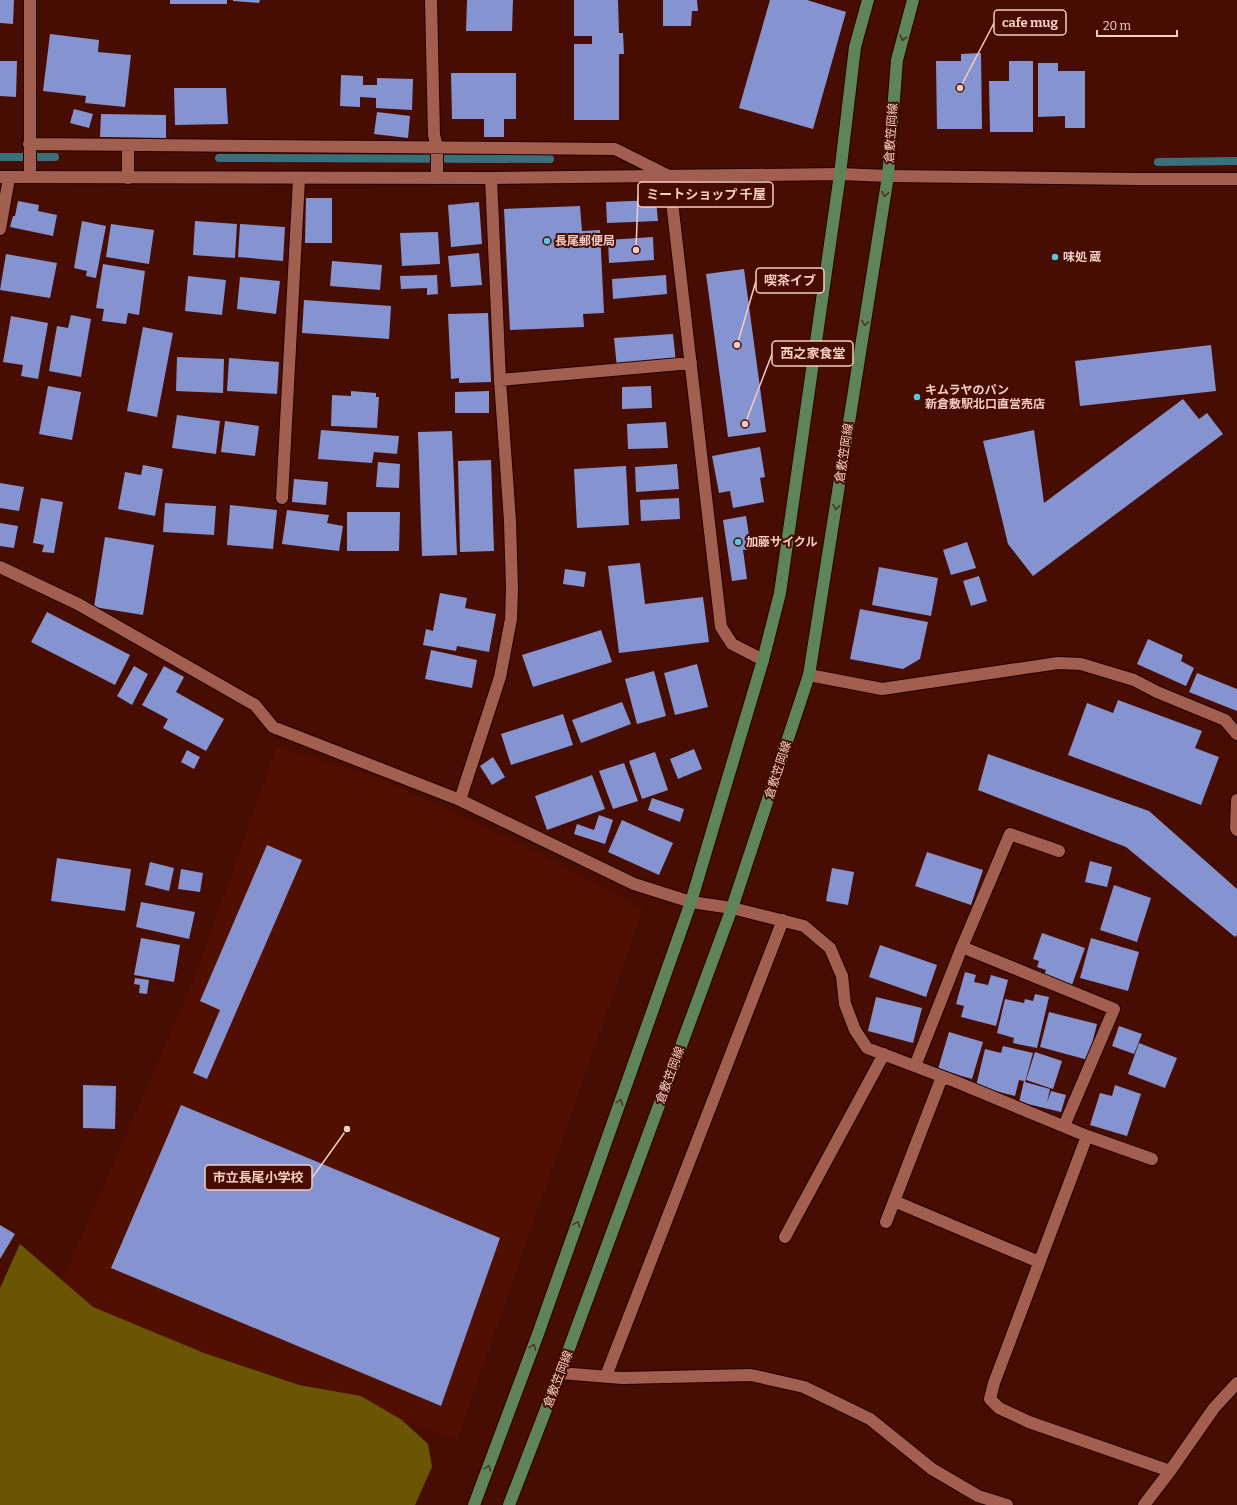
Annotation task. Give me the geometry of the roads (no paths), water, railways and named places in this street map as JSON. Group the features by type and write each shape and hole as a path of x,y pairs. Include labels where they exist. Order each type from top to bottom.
{"main road":[{"path":"474,1505 538,1334 691,902 763,660 780,592 840,174 855,47 868,0"},
{"name":"倉敷笠岡線","path":"509,1505 560,1373 732,908 809,675 888,176 897,60 913,0"}],"street":[{"path":"30,0 30,177"},
{"path":"431,0 434,135 437,155 437,178"},
{"path":"30,152 128,145 437,155 615,149 669,176"},
{"path":"128,145 128,178"},
{"path":"0,229 5,178 299,179 840,174 888,176 1237,179"},
{"path":"669,176 721,627 732,644 763,660"},
{"path":"460,800 500,677 511,619 512,589 510,521 500,380 491,178"},
{"path":"282,498 299,179"},
{"path":"500,380 691,363"},
{"path":"0,567 78,604 255,705 273,727 460,800 634,884 691,902 732,908 804,926 830,948 842,976 845,1004 855,1030 866,1048 915,1066 1087,1136 1152,1159"},
{"path":"809,675 882,689 1058,663 1081,664 1134,680 1157,692 1225,720 1237,734"},
{"path":"1237,800 1237,830"},
{"path":"915,1066 962,947 1010,834 1059,851"},
{"path":"606,1376 783,920"},
{"path":"962,947 1114,1009 1064,1126"},
{"path":"785,1237 884,1054"},
{"path":"886,1222 942,1077"},
{"path":"1087,1136 994,1383 990,1399 999,1408 1030,1422 1170,1471"},
{"path":"894,1201 1039,1262"},
{"path":"560,1373 667,1378 751,1375 804,1387 870,1419 932,1468 978,1496 1007,1505"},
{"path":"1144,1505 1214,1408 1237,1383"}],"waterway":[{"path":"0,157 55,157"},
{"path":"219,158 550,159"},
{"path":"1158,162 1237,161"}],"place":[{"name":"cafe mug","path":"960,88"},
{"name":"長尾郵便局","path":"547,241"},
{"name":"ミートショップ 千屋","path":"636,250"},
{"name":"味処 蔵","path":"1055,257"},
{"name":"喫茶イブ","path":"737,345"},
{"name":"キムラヤのパン 新倉敷駅北口直営売店","path":"917,397"},
{"name":"西之家食堂","path":"745,424"},
{"name":"加藤サイクル","path":"738,542"},
{"name":"市立長尾小学校","path":"347,1129"}]}
